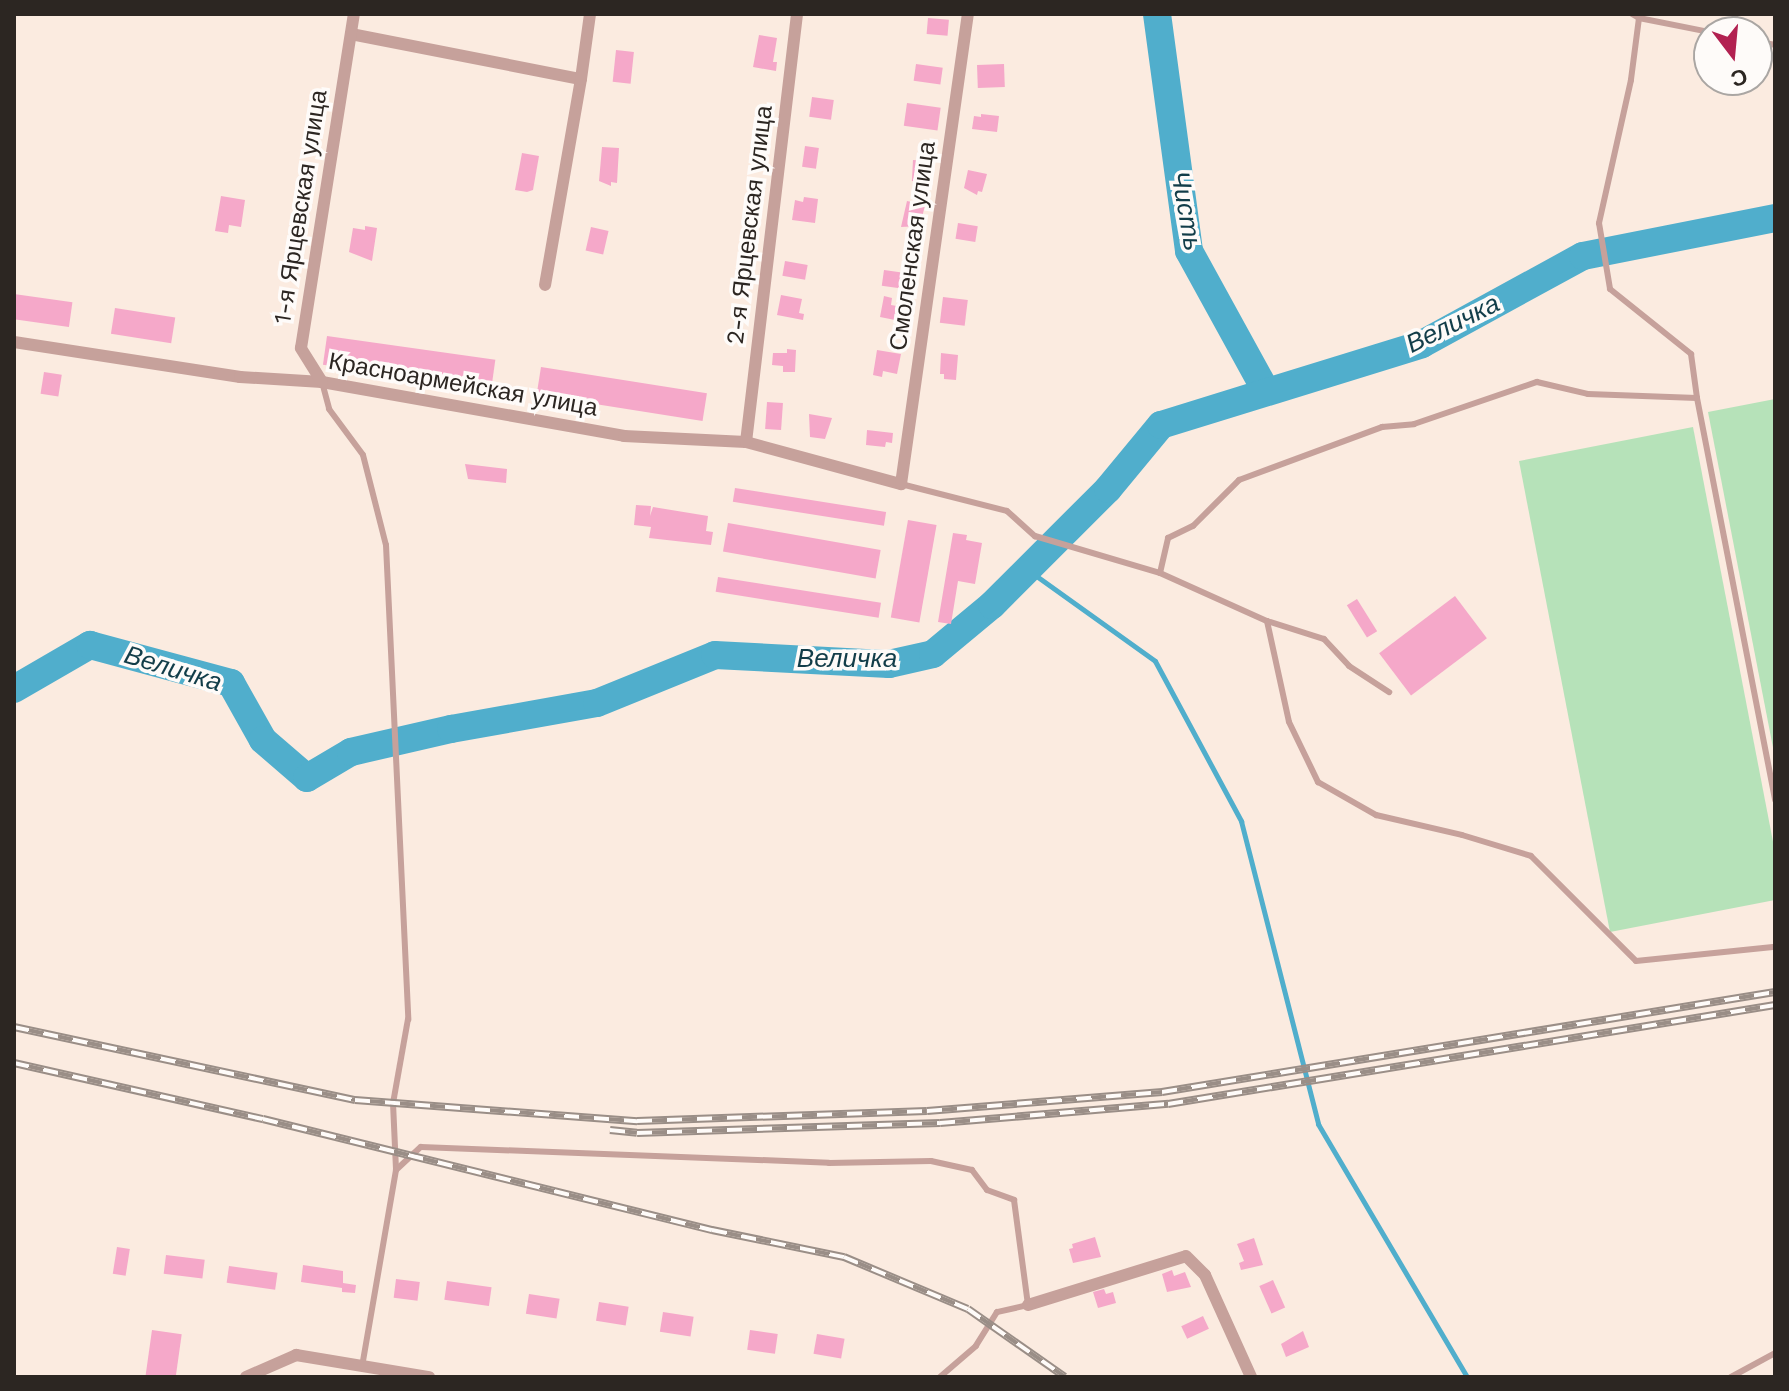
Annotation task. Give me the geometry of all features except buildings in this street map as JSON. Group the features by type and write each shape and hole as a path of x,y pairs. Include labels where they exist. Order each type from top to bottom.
{"street":[{"name":"1-я Ярцевская улица","path":"322,382 301,348 354,14"},
{"path":"545,285 590,14"},
{"name":"2-я Ярцевская улица","path":"746,442 797,14"},
{"name":"Смоленская улица","path":"901,484 968,14"},
{"path":"351,34 581,79"},
{"name":"Красноармейская улица","path":"14,342 240,377 322,382 624,436 746,442 901,484"},
{"path":"1028,1305 1186,1256 1205,1275 1251,1377"},
{"path":"246,1377 296,1355 429,1377"}],"lane":[{"path":"1693,28 1636,16 1631,80 1599,223 1610,289 1691,354 1775,801"},
{"path":"322,382 329,409 363,455 386,545 408,1019 393,1103 396,1170 362,1366"},
{"path":"1160,573 1168,538 1193,526 1239,480 1382,427 1414,424 1537,382 1588,394 1697,398"},
{"path":"901,484 1007,511 1035,536 1160,573 1267,621 1324,639 1349,666 1389,692"},
{"path":"1267,621 1289,722 1318,782 1376,815 1462,835 1531,856 1636,961 1775,947"},
{"path":"396,1170 421,1147 829,1163 931,1161 972,1170 987,1190 1014,1200 1028,1305 997,1312 976,1346 940,1377"},
{"path":"1731,1377 1775,1353"}],"green space":[{"path":"1775,399 1775,758 1708,412"},
{"path":"1693,427 1775,852 1775,900 1610,932 1519,461"}],"waterway":[{"name":"Чисть","path":"1157,14 1189,251 1266,391"},
{"name":"Величка","path":"14,689 90,645 231,683 263,740 307,778 351,752 451,729 597,703 715,655 889,664 933,654 992,605 1108,489 1161,425 1422,344 1583,256 1775,218"},
{"path":"1028,570 1155,661 1241,821 1318,1124 1467,1377"}],"railway":[{"path":"14,1027 355,1100 637,1121 927,1111 1162,1092 1775,992"},
{"path":"610,1130 637,1133 940,1123 1168,1104 1775,1005"},
{"path":"14,1063 263,1119 712,1230 844,1257 968,1309 1065,1377"}]}
